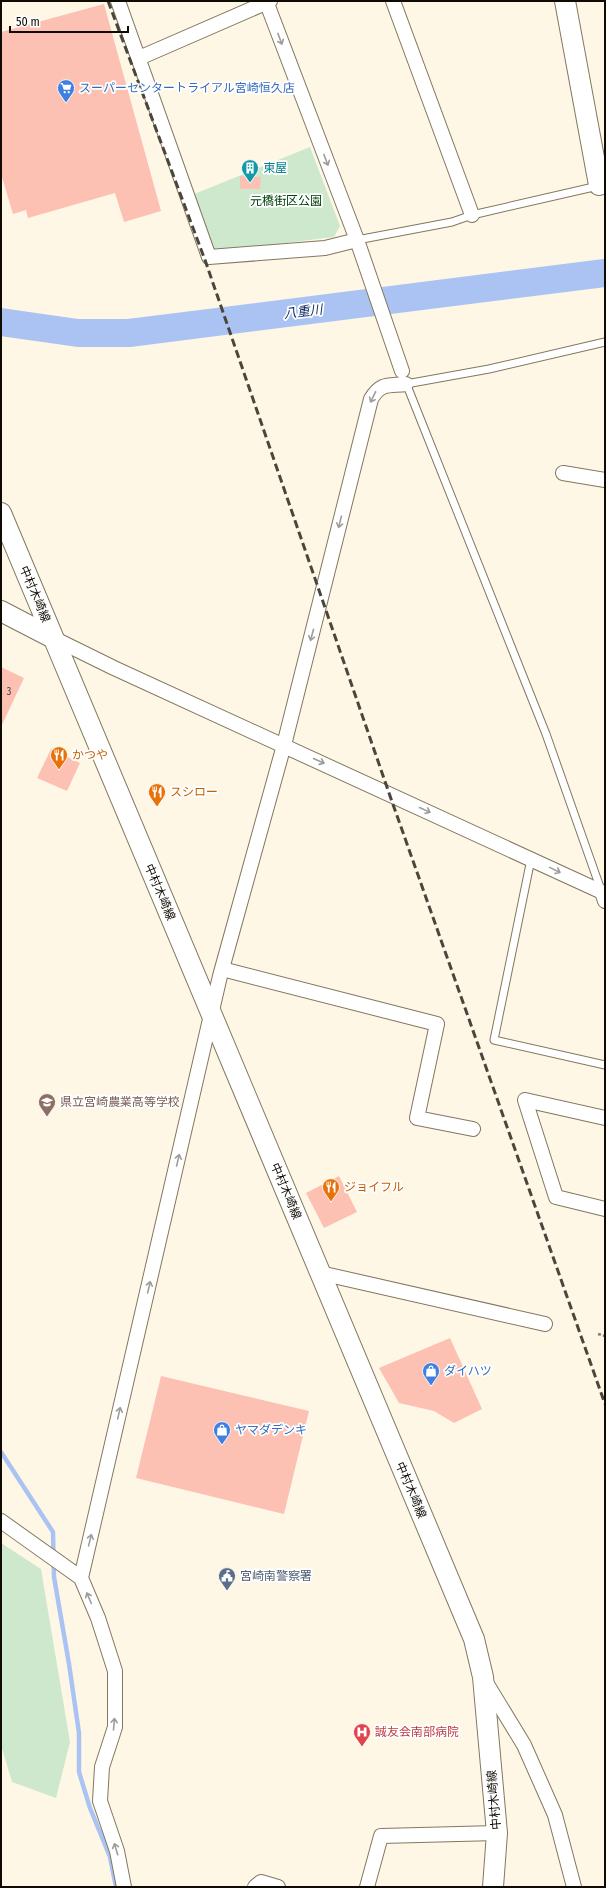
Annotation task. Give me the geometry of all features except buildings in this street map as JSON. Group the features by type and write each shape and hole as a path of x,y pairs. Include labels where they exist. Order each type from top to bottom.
{"main road":[{"path":"565,1 602,185"},
{"name":"中村木崎線","path":"1,513 474,1639 483,1677 497,1834 493,1887"},
{"path":"1,611 53,638"}],"street":[{"path":"118,1 209,258 359,246"},
{"path":"81,1578 211,1013 284,745 371,399 377,389 404,378 359,246 268,1 139,58"},
{"path":"393,1 472,215"},
{"path":"563,473 605,480"},
{"path":"53,638 531,859 604,896"},
{"path":"222,969 437,1024 417,1118 473,1129"},
{"path":"605,1118 525,1100 556,1197 605,1209"},
{"path":"320,1272 545,1324"},
{"path":"1,1520 81,1578 98,1618 115,1671 115,1727 102,1767 100,1801 117,1851 124,1887"},
{"path":"483,1677 524,1745 555,1815 574,1887"},
{"path":"367,1887 381,1836 497,1834"},
{"path":"254,1887 261,1882 278,1887"}],"lane":[{"path":"359,246 452,222 472,215 602,185"},
{"path":"604,896 546,734 404,378 489,369 605,342"},
{"path":"531,859 494,1040 605,1065"}],"path":[{"path":"598,1334 605,1336"}],"green space":[{"name":"元橋街区公園","path":"310,147 340,226 334,237 211,252 192,195"},
{"path":"1,1543 41,1569 70,1742 56,1798 12,1782 1,1745"}],"waterway":[{"name":"八重川","path":"1,322 78,333 129,333 605,273"},
{"path":"1,1452 53,1532 54,1577 79,1733 79,1772 90,1808 110,1857 116,1887"}],"railway":[{"path":"108,1 205,260 389,793 605,1404"}],"place":[{"name":"スーパーセンタートライアル宮崎恒久店","path":"66,103"},
{"name":"東屋","path":"250,183"},
{"name":"かつや","path":"59,770"},
{"name":"スシロー","path":"157,807"},
{"name":"県立宮崎農業高等学校","path":"47,1117"},
{"name":"ジョイフル","path":"331,1202"},
{"name":"ダイハツ","path":"431,1386"},
{"name":"ヤマダデンキ","path":"222,1445"},
{"name":"宮崎南警察署","path":"227,1591"},
{"name":"誠友会南部病院","path":"362,1747"}]}
